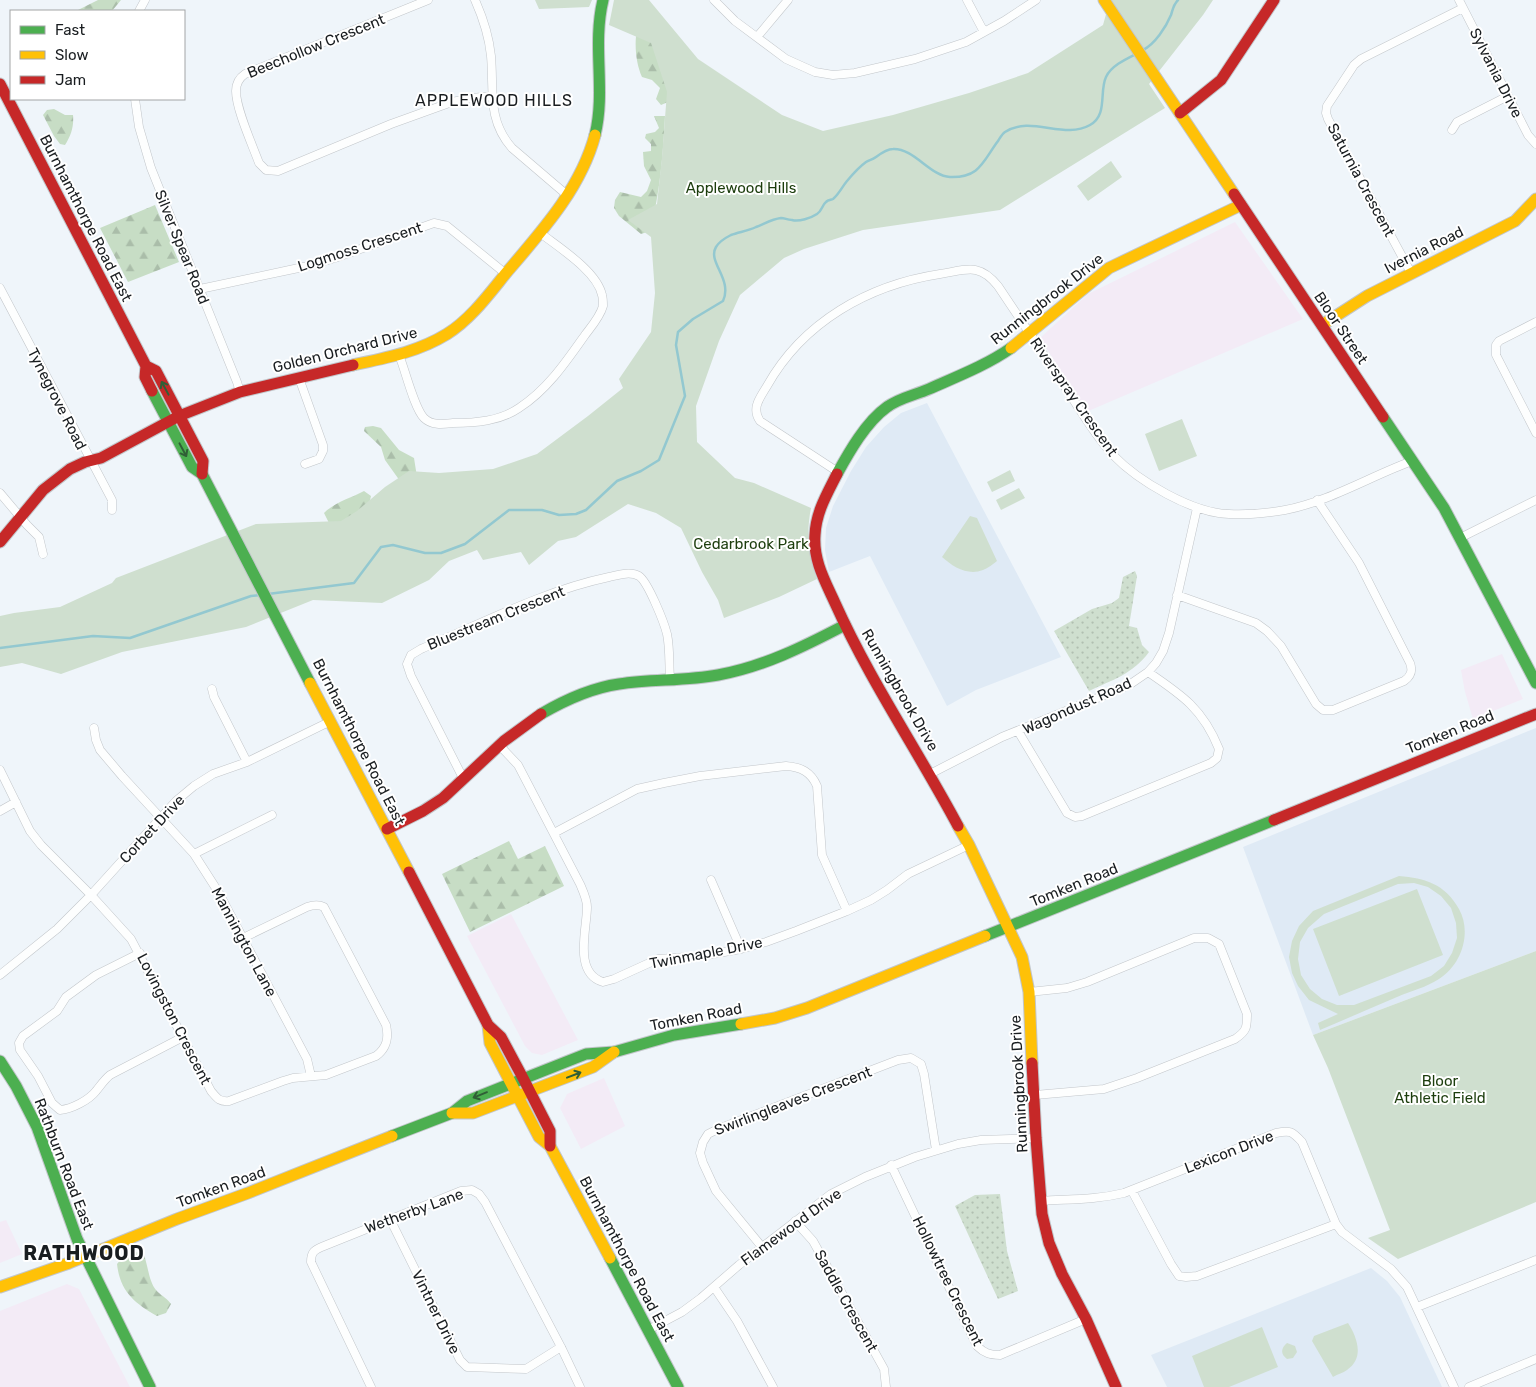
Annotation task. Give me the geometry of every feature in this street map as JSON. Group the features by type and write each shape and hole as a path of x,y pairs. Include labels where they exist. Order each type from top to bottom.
{"street":[{"name":"Beechollow Crescent","path":"428,0 241,77 236,91 238,104 259,163 266,170 278,171 392,124 452,102 492,96"},
{"path":"476,0 489,40 492,96 496,121 505,140 568,195"},
{"name":"Golden Orchard Drive","path":"0,542 45,489 62,474 89,460 101,458 179,416 240,392 400,355 421,347 451,332 480,306 568,195 590,151 600,102 598,32 603,0"},
{"path":"714,0 735,21 786,59 800,67 833,75 855,73 924,56 966,42 1004,21 1036,0"},
{"path":"757,37 788,0"},
{"path":"967,0 984,32"},
{"name":"Bloor Street","path":"1104,0 1444,508 1536,683"},
{"path":"1180,113 1221,80 1274,0"},
{"name":"Sylvania Drive","path":"1459,0 1528,135 1536,144"},
{"name":"Saturnia Crescent","path":"1412,273 1326,113 1328,106 1354,65 1361,59 1463,8"},
{"name":"Burnhamthorpe Road East","path":"1,87 146,366 145,377 168,422 192,467 202,474 488,1025 501,1037 530,1091 550,1131 550,1146"},
{"path":"1452,130 1457,122 1508,96"},
{"name":"Silver Spear Road","path":"135,100 145,153 240,392"},
{"name":"Ivernia Road","path":"1322,325 1366,296 1515,221 1536,199"},
{"name":"Runningbrook Drive","path":"1116,1387 1086,1319 1062,1274 1049,1243 1042,1214 1036,1138 1029,992 1022,956 969,845 930,774 884,698 845,625 819,567 815,535 821,506 838,472 865,429 887,407 997,357 1010,349 1108,268 1241,205"},
{"name":"Logmoss Crescent","path":"200,289 308,266 434,223 447,226 506,274"},
{"path":"400,355 417,406 428,420 436,424 478,423 500,417 518,409 548,384 598,317 603,306 600,287 593,276 539,232"},
{"name":"Riverspray Crescent","path":"838,472 764,424 757,417 757,403 771,379 801,341 838,310 870,293 894,284 931,275 975,269 985,272 991,277 1113,455 1147,482 1197,508 1228,514 1259,514 1287,510 1317,500 1412,461"},
{"name":"Tynegrove Road","path":"0,288 89,460 112,500 112,510"},
{"path":"1536,322 1499,341 1496,345 1496,355 1536,433"},
{"name":"Burnhamthorpe Road East","path":"146,366 156,371 203,461 202,474"},
{"path":"299,378 323,445 323,451 319,459 306,464"},
{"path":"0,493 20,518 39,537 43,554"},
{"path":"1177,595 1241,617 1256,623 1268,631 1281,646 1316,704 1322,710 1333,710 1404,681 1411,672 1410,663 1359,563 1317,500"},
{"path":"1460,538 1536,500"},
{"name":"Wagondust Road","path":"930,774 1002,737 1129,685 1148,672 1156,663 1166,644 1197,508"},
{"name":"Bluestream Crescent","path":"464,780 411,676 407,664 411,656 421,649 539,598 587,582 630,573 639,576 645,582 660,615 667,635 670,679"},
{"path":"387,829 429,808 442,799 512,734 557,706 592,690 619,684 700,678 725,673 781,657 845,625"},
{"path":"1018,732 1068,813 1075,817 1082,816 1211,762 1216,758 1219,749 1205,721 1194,706 1178,692 1148,672"},
{"path":"212,688 214,697 247,762"},
{"name":"Tomken Road","path":"452,1113 467,1100 586,1054 614,1052 674,1035 775,1018 801,1010 1536,714"},
{"name":"Corbet Drive","path":"0,975 57,930 176,801 194,786 213,774 247,762 331,721"},
{"name":"Mannington Lane","path":"94,728 100,750 194,854 219,893 307,1059 311,1076"},
{"name":"Twinmaple Drive","path":"500,746 518,765 554,833 585,898 587,907 583,951 592,975 601,981 608,981 658,959 702,956 766,942 871,900 908,874 969,845"},
{"path":"554,833 637,789 700,776 786,766 795,767 806,771 814,779 817,786 822,855 847,911"},
{"name":"Lovingston Crescent","path":"0,770 30,831 131,939 211,1091 218,1100 223,1102 229,1101 283,1081 326,1075 382,1052 388,1040 386,1025 324,907 320,905 307,907 243,938"},
{"path":"0,811 16,802"},
{"path":"194,854 272,815"},
{"path":"711,880 741,949"},
{"path":"1029,992 1067,988 1088,982 1194,938 1208,938 1219,944 1247,1014 1247,1026 1243,1034 1137,1078 1104,1089 1035,1095"},
{"path":"140,953 96,975 66,997 57,1011 23,1036 19,1043 20,1050 38,1076 52,1103 60,1110 66,1110 91,1096 104,1079 110,1075 183,1037"},
{"name":"Burnhamthorpe Road East","path":"488,1025 490,1043 539,1137 550,1146 678,1387"},
{"name":"Tomken Road","path":"0,1287 85,1256 452,1113 473,1112 593,1068 614,1052"},
{"name":"Swirlingleaves Crescent","path":"762,1247 716,1191 702,1163 700,1153 703,1142 708,1134 718,1128 898,1060 911,1058 920,1064 924,1074 936,1150"},
{"name":"Rathburn Road East","path":"0,1061 16,1086 37,1128 77,1239 150,1387"},
{"name":"Lexicon Drive","path":"1041,1201 1106,1198 1132,1191 1276,1134 1288,1131 1296,1134 1302,1142 1336,1224 1348,1237 1391,1269 1407,1287 1454,1387"},
{"name":"Flamewood Drive","path":"648,1330 682,1312 701,1298 762,1247 831,1194 891,1165 936,1150 981,1140 1036,1138"},
{"name":"Hollowtree Crescent","path":"891,1165 977,1346 983,1352 1000,1355 1086,1319"},
{"name":"Wetherby Lane","path":"370,1387 311,1262 311,1255 314,1250 390,1219 461,1191 472,1190 479,1194 493,1216 580,1387"},
{"path":"1132,1191 1179,1276 1198,1276 1336,1224"},
{"name":"Vintner Drive","path":"390,1219 460,1360 467,1367 526,1369 561,1347"},
{"name":"Saddle Crescent","path":"795,1221 812,1241 884,1369 886,1387"},
{"path":"1417,1307 1536,1260"},
{"path":"714,1287 737,1321 773,1387"},
{"path":"1469,1387 1536,1359"}],"shaded area":[{"path":"1235,222 1303,319 1086,412 1040,338 1088,294"},
{"path":"927,403 1061,657 976,690 947,706 870,556 829,572 825,550 826,528 833,506 866,447 884,427 901,413"},
{"path":"1502,654 1523,699 1473,719 1461,670"},
{"path":"1536,728 1536,951 1313,1035 1243,847"},
{"path":"511,914 578,1040 542,1055 532,1053 525,1046 467,936"},
{"path":"604,1078 625,1126 581,1149 560,1108 567,1094"},
{"path":"6,1220 22,1254 0,1263 0,1222"},
{"path":"1371,1268 1387,1281 1400,1297 1442,1387 1167,1387 1151,1355"},
{"path":"67,1284 79,1289 130,1387 0,1387 0,1311"}],"green space":[{"path":"98,0 121,0 113,10 78,10"},
{"path":"535,0 592,0 589,7 539,9"},
{"name":"Applewood Hills","path":"614,0 649,0 698,59 782,115 823,131 893,115 969,93 1028,73 1103,25 1110,0 1213,0 1149,84 1165,108 1000,210 863,230 804,249 784,258 740,295 719,341 696,406 697,442 735,478 754,483 811,508 809,544 817,579 779,597 724,618 718,600 681,528 656,513 628,504 576,537 558,541 529,565 521,552 483,560 477,550 449,561 429,580 382,603 313,600 246,627 122,652 61,674 22,663 0,667 0,616 60,607 112,583 116,578 256,524 341,521 409,471 439,473 493,469 537,454 623,388 619,379 651,332 655,293 651,237 628,220 657,204 667,92 651,43 609,25"},
{"path":"637,30 681,68 668,102 661,105 656,99 660,88 652,80 642,77 640,72 636,48"},
{"path":"54,109 65,115 73,115 72,131 65,145 60,144 54,136 43,115 47,110"},
{"path":"654,116 665,116 660,174 650,231 641,234 619,216 614,208 615,200 620,192 641,197 647,191 651,180 644,166 643,152 651,151 651,144 645,138 646,134 655,132 659,128"},
{"path":"1111,161 1122,177 1088,201 1077,186"},
{"path":"155,205 179,262 128,282 100,228"},
{"path":"1182,419 1197,456 1159,471 1145,434"},
{"path":"365,427 381,428 399,450 414,458 417,477 400,481 385,460 381,447 364,431"},
{"path":"1010,470 1015,481 992,492 987,482"},
{"path":"1019,488 1025,498 1001,510 996,500"},
{"path":"364,491 371,496 367,513 362,522 329,523 324,513 328,509"},
{"path":"970,516 977,518 997,561 977,572 961,570 942,557"},
{"path":"1135,571 1137,576 1129,626 1137,628 1142,645 1149,652 1143,660 1129,671 1089,691 1054,631 1092,609 1112,603 1119,598 1123,577"},
{"path":"509,841 518,859 545,846 564,886 470,932 442,874"},
{"path":"1399,876 1417,878 1441,888 1453,900 1463,918 1464,938 1459,957 1447,973 1439,979 1320,1030 1318,1023 1338,1014 1309,1000 1298,986 1292,973 1289,957 1292,941 1299,926 1313,911","holes":["1414,883 1428,887 1441,896 1451,908 1456,923 1457,938 1452,953 1444,966 1431,976 1354,1005 1337,1005 1322,999 1310,989 1301,975 1298,959 1300,942 1308,928 1324,914 1398,884"]},
{"path":"1417,889 1443,955 1339,996 1313,929"},
{"name":"Bloor Athletic Field","path":"1536,951 1536,1202 1398,1259 1368,1238 1390,1230 1328,1068 1313,1035"},
{"path":"1000,1194 1007,1251 1018,1291 998,1299 955,1206 975,1195"},
{"path":"137,1252 144,1255 154,1287 171,1304 166,1313 157,1316 141,1306 121,1282 117,1264 123,1257"},
{"path":"1348,1323 1358,1347 1358,1354 1353,1365 1333,1377 1312,1341 1314,1336"},
{"path":"1262,1327 1278,1367 1229,1387 1204,1387 1192,1356"},
{"path":"1287,1343 1295,1346 1297,1352 1293,1358 1287,1359 1282,1353 1283,1347"}],"waterway":[{"path":"1143,50 1160,35 1178,0"},
{"path":"268,594 354,583 381,547 393,545 425,553 441,553 465,544 509,510 542,510 559,515 576,514 586,510 617,481 641,471 659,460 685,396 676,345 678,332 693,319 723,301 725,285 714,253 720,242 731,235 750,230 774,219 798,220 814,215 820,211 826,202 835,197 861,166 888,150 901,150 915,157 936,172 950,177 960,177 968,175 980,167 1003,134 1015,127 1036,126 1069,130 1080,129 1090,125 1096,121 1099,115 1104,83 1108,73 1119,63 1136,54"},
{"path":"0,648 93,636 130,638 251,596 260,595"}],"traffic: fast":[{"path":"595,135 598,118 599,34 603,0"},
{"path":"837,474 865,429 887,407 971,370 1011,348"},
{"path":"152,391 192,467 202,474 310,683"},
{"path":"1383,417 1444,508 1536,683"},
{"path":"541,714 578,695 598,688 631,682 706,677 751,667 799,648 845,625"},
{"path":"985,936 1274,820"},
{"path":"392,1136 452,1113 467,1101 586,1054 614,1052 674,1035 741,1024"},
{"path":"0,1061 16,1086 37,1127 77,1239 150,1387"},
{"path":"610,1258 678,1387"}],"traffic: slow":[{"path":"1104,0 1234,194"},
{"path":"353,365 401,354 425,345 447,334 472,314 534,241 559,208 580,173 595,135"},
{"path":"1322,325 1367,296 1515,221 1536,199"},
{"path":"1011,348 1109,268 1241,205"},
{"path":"310,683 409,872"},
{"path":"958,826 969,845 1022,957 1029,992 1032,1063"},
{"path":"741,1024 775,1018 807,1008 985,936"},
{"path":"488,1025 490,1043 539,1137 550,1146 610,1258"},
{"path":"452,1113 473,1113 593,1067 614,1052"},
{"path":"0,1287 69,1263 392,1136"}],"traffic: jam":[{"path":"1180,113 1221,80 1274,0"},
{"path":"0,84 146,366 145,377 152,391"},
{"path":"1234,194 1383,417"},
{"path":"0,542 43,490 70,469 85,462 101,458 179,416 240,392 353,365"},
{"path":"146,366 156,371 203,461 202,474"},
{"path":"837,474 817,519 815,544 820,570 863,660 958,826"},
{"path":"387,829 423,811 443,798 504,741 541,714"},
{"path":"1274,820 1536,714"},
{"path":"409,872 488,1025 501,1037 523,1078 550,1131 550,1146"},
{"path":"1032,1063 1042,1214 1049,1243 1116,1387"}],"district":[{"name":"APPLEWOOD HILLS","path":"494,100"},
{"name":"RATHWOOD","path":"84,1253"}],"park label":[{"name":"Cedarbrook Park","path":"751,544"}]}
